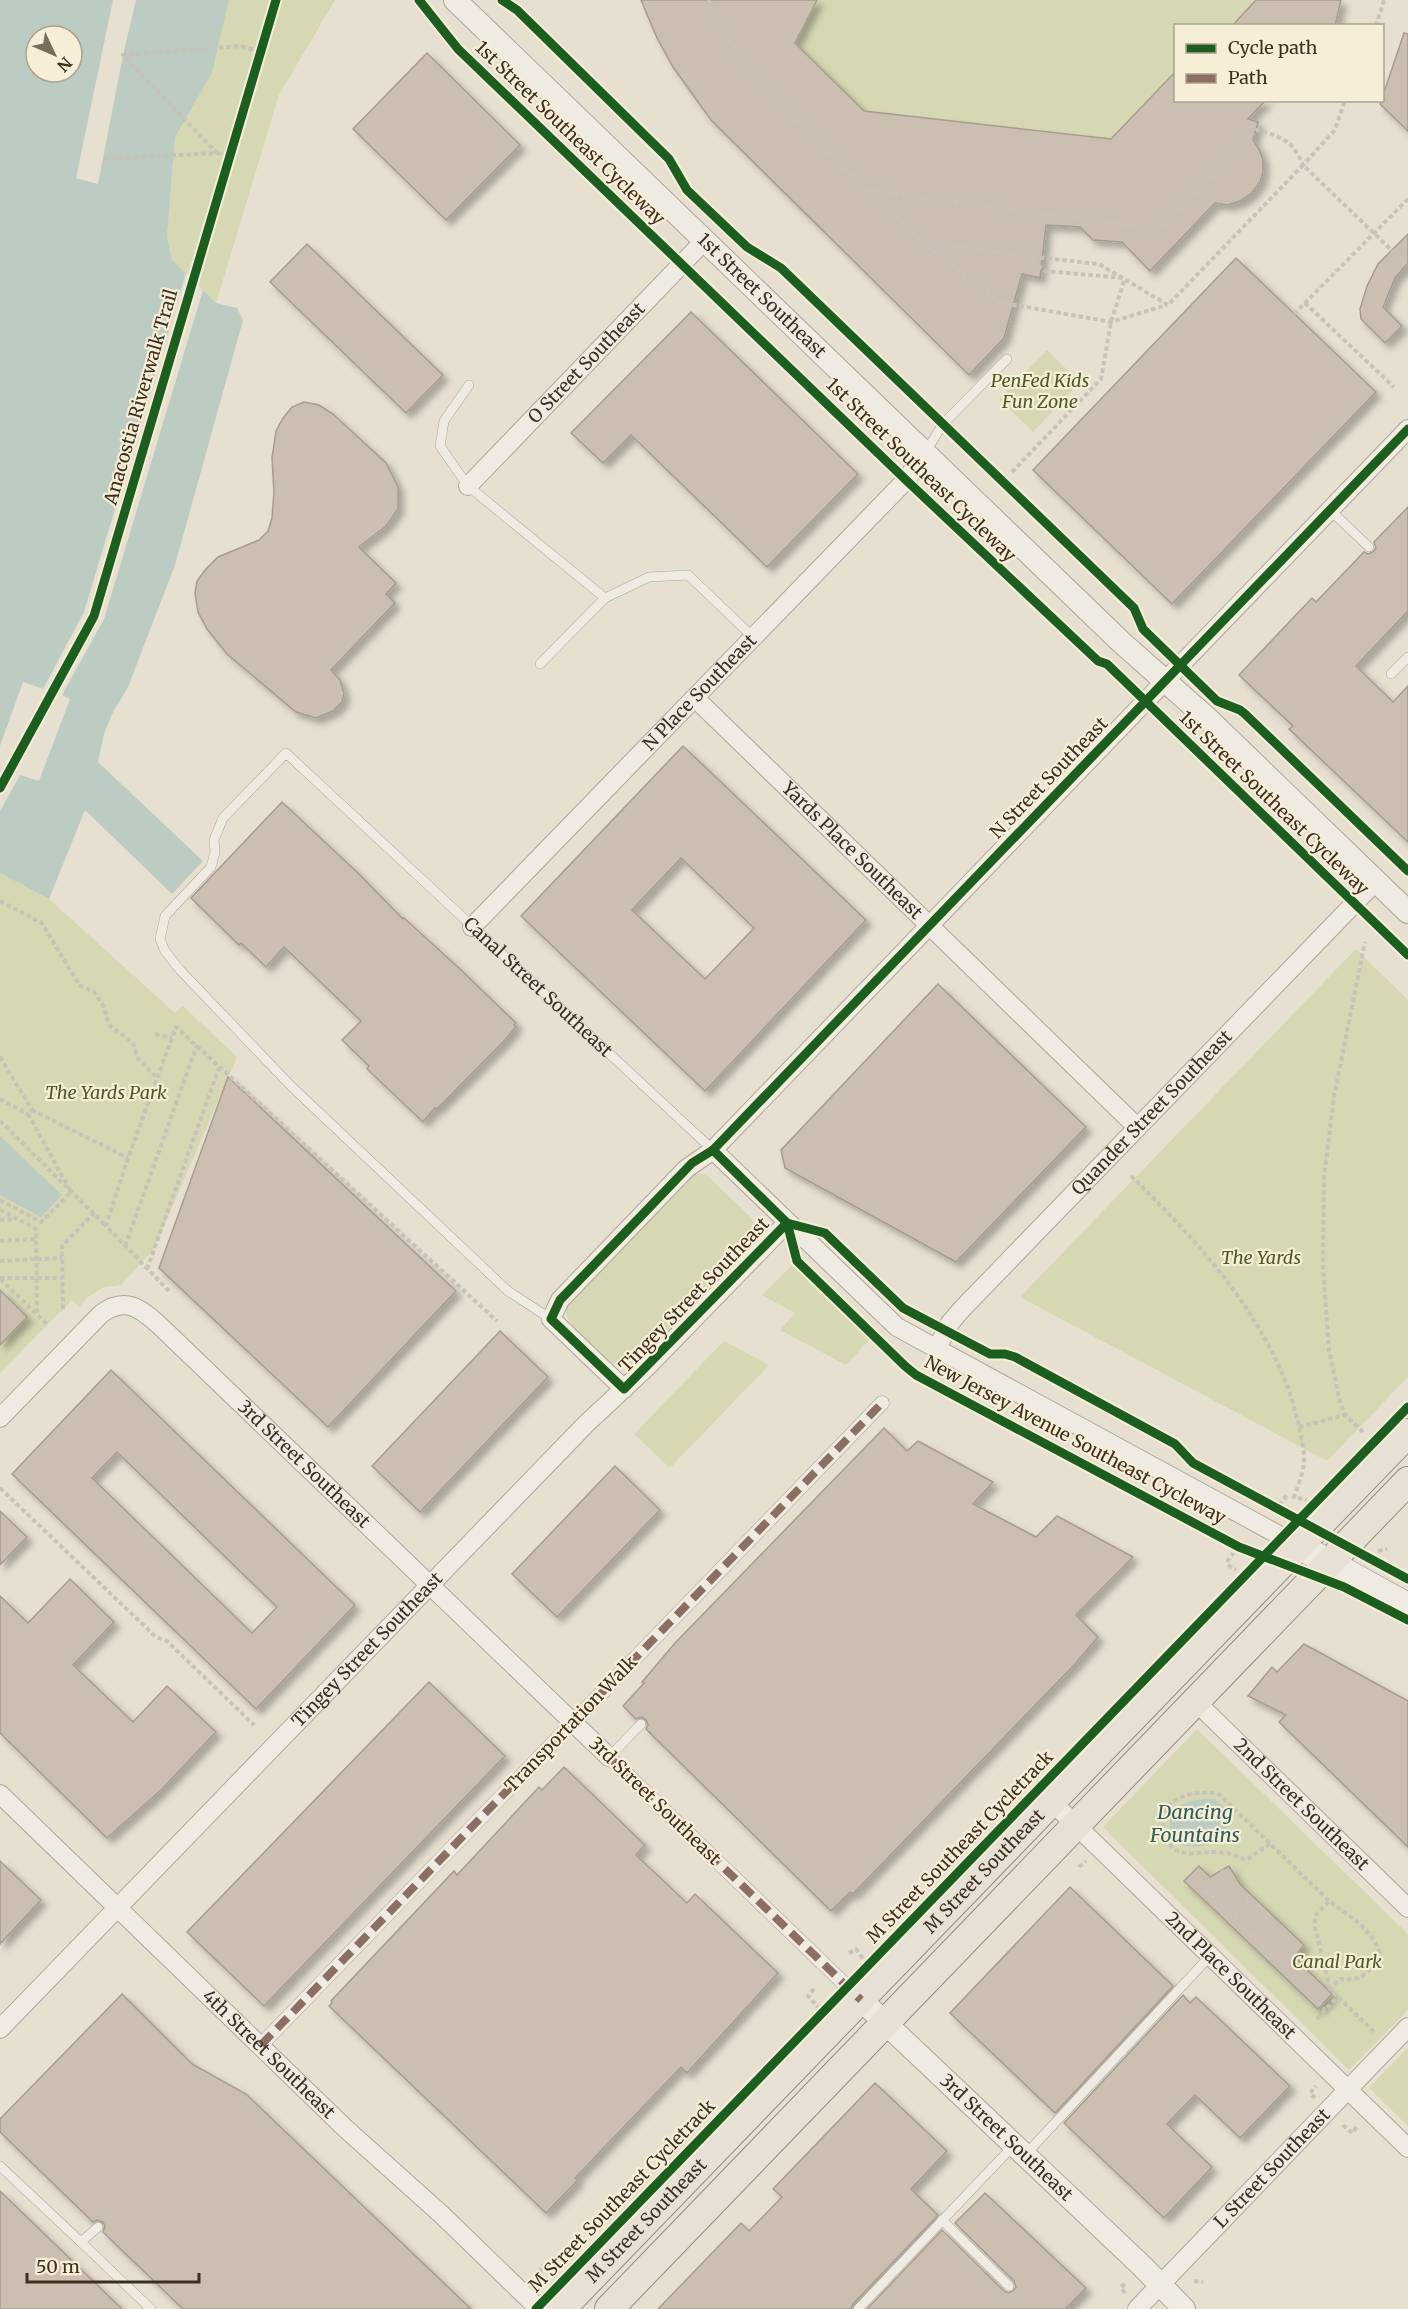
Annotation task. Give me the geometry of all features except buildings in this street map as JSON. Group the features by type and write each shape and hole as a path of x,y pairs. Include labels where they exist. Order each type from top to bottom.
{"main road":[{"name":"M Street Southeast","path":"546,2308 854,1994 1052,1802 1307,1520 1408,1433"},
{"name":"M Street Southeast","path":"609,2309 1408,1481"},
{"path":"1307,1520 1329,1563 1408,1606"}],"street":[{"name":"1st Street Southeast","path":"454,0 1121,642 1207,718 1408,912"},
{"name":"O Street Southeast","path":"468,486 705,240"},
{"name":"N Street Southeast","path":"551,1319 560,1300 611,1247 692,1163 712,1150 1408,429"},
{"name":"N Place Southeast","path":"472,927 906,480 925,453"},
{"name":"Yards Place Southeast","path":"695,698 1137,1127"},
{"name":"Quander Street Southeast","path":"936,1350 950,1323 961,1310 1376,880"},
{"name":"Canal Street Southeast","path":"712,1150 887,1319 908,1335 936,1350 1307,1520"},
{"name":"Tingey Street Southeast","path":"0,2029 586,1424 624,1389 787,1223"},
{"name":"3rd Street Southeast","path":"0,1418 101,1314 119,1305 138,1309 159,1325 1184,2309"},
{"path":"551,1319 624,1389"},
{"name":"Transportation Walk","path":"261,2045 882,1403"},
{"name":"2nd Street Southeast","path":"1196,1702 1408,1908"},
{"name":"4th Street Southeast","path":"0,1794 346,2129 546,2308"},
{"name":"2nd Place Southeast","path":"1052,1802 1408,2148"},
{"name":"L Street Southeast","path":"1137,2309 1408,2027"}],"lane":[{"path":"925,453 943,424 1007,359"},
{"path":"469,385 444,421 440,446 468,486 605,598"},
{"path":"1330,510 1369,547"},
{"path":"540,664 605,598 649,577 688,575 753,637"},
{"path":"1391,674 1408,657"},
{"name":"Canal Street Southeast","path":"551,1319 508,1291 291,1086 180,970 165,951 160,939 165,916 211,867 215,852 214,840 223,818 286,753 712,1150"},
{"path":"609,1757 641,1724"},
{"path":"858,2309 942,2220 1019,2150 1210,1956"},
{"path":"0,2166 151,2309"},
{"path":"942,2220 1009,2286"},
{"path":"81,2241 98,2227"}],"path":[{"path":"708,0 734,51 775,98 866,190 921,240 998,302 1111,322 1168,305 1304,165 1335,129 1344,102"},
{"path":"1377,24 1384,0"},
{"path":"258,62 264,41"},
{"path":"217,153 123,55 241,46 261,52"},
{"path":"866,190 1159,229 1256,130 1281,136 1298,153 1304,165 1408,266"},
{"path":"226,167 233,146"},
{"path":"104,159 217,153 230,156"},
{"path":"1294,314 1408,199"},
{"path":"921,240 1025,256 1099,264 1168,305"},
{"path":"1025,256 1045,271 1125,278"},
{"path":"1012,472 1101,379 1111,322 1125,278"},
{"path":"1305,303 1394,387"},
{"path":"0,901 42,923 79,984 93,992 104,1007 109,1024 133,1043 138,1059 157,1078"},
{"path":"1363,1432 1346,1415 1339,1398 1329,1350 1323,1266 1324,1178 1334,1096 1365,942"},
{"path":"106,1226 128,1158 176,1027 497,1321"},
{"path":"155,1034 172,1038"},
{"path":"125,1246 197,1045"},
{"path":"0,1057 32,1110 128,1158"},
{"path":"147,1269 220,1065"},
{"path":"0,1099 28,1114 71,1192"},
{"path":"28,1114 32,1110"},
{"path":"0,1121 94,1213 169,1291"},
{"path":"1131,1176 1175,1218 1233,1288 1279,1364 1293,1403 1304,1461 1294,1497 1307,1520"},
{"path":"0,1200 41,1222 71,1192"},
{"path":"0,1210 36,1229 38,1315"},
{"path":"63,1309 62,1246 94,1213"},
{"path":"0,1220 17,1219"},
{"path":"0,1241 37,1239"},
{"path":"0,1261 62,1258"},
{"path":"0,1278 62,1278"},
{"path":"0,1278 47,1324"},
{"path":"1299,1427 1346,1415"},
{"path":"0,1488 156,1636 167,1641 254,1725"},
{"path":"1279,1505 1287,1495"},
{"path":"1266,1502 1307,1520"},
{"path":"1378,1551 1387,1549"},
{"path":"1236,1550 1227,1564 1236,1570"},
{"path":"1270,1844 1246,1860 1234,1854 1213,1851 1190,1855 1170,1845 1163,1832 1164,1814 1171,1803 1187,1796 1210,1791 1220,1795 1329,1901 1365,1928 1376,1941 1380,1953 1376,1962 1362,1978 1340,1979 1330,1989"},
{"path":"1222,1870 1236,1892 1249,1900 1297,1946"},
{"path":"1205,1890 1325,2010"},
{"path":"1233,1917 1249,1900"},
{"path":"1329,1901 1315,1916 1315,1927 1330,1989 1373,2031"},
{"path":"849,1953 856,1949 867,1962"},
{"path":"814,1989 808,1996 818,2007"},
{"path":"1317,2019 1338,1996"},
{"path":"1343,2125 1352,2133"},
{"path":"536,2279 543,2265"},
{"path":"552,2266 556,2278"},
{"path":"1194,2281 1203,2282"},
{"path":"1121,2288 1126,2283"}],"green space":[{"path":"229,0 335,0 279,95 216,303 172,260 167,237 175,137 212,73"},
{"path":"641,0 1341,0 1335,24 1174,24 1174,102 1265,102 1248,119 1259,122 1253,140 1260,153 1262,165 1262,176 1258,186 1241,200 1215,203 1150,271 1122,242 1093,240 1080,227 1046,225 1040,278 1021,274 1004,338 969,375 735,144 691,92 655,34"},
{"name":"PenFed Kids Fun Zone","path":"1047,350 1080,382 1033,432 999,399"},
{"name":"The Yards Park","path":"0,873 49,899 175,1013 183,1006 237,1057 154,1249 121,1285 104,1287 88,1297 79,1307 72,1300 0,1373"},
{"name":"The Yards","path":"1356,949 1408,1000 1408,1377 1327,1461 1020,1297"},
{"path":"692,1174 704,1174 710,1178 751,1218 755,1230 753,1239 639,1360 626,1366 617,1365 598,1351 570,1322 566,1312 569,1298"},
{"path":"794,1263 871,1338 846,1365 780,1330 795,1313 762,1295"},
{"path":"724,1341 769,1365 670,1468 634,1434"},
{"name":"Canal Park","path":"1197,1729 1408,1934 1408,2010 1349,2070 1103,1827"},
{"path":"1408,2047 1408,2126 1369,2088"}],"water":[{"path":"0,0 229,0 212,73 175,137 167,237 172,260 216,303 237,308 243,320 175,565 128,687 112,714 104,734 98,762 203,861 172,894 85,810 49,899 0,873"},
{"path":"0,1136 62,1195 41,1217 0,1195"},
{"name":"Dancing Fountains","path":"1215,1799 1230,1813 1225,1834 1221,1840 1206,1845 1179,1844 1170,1830 1172,1814 1182,1804"}],"pier":[{"path":"113,0 136,0 98,184 76,178"},
{"path":"186,273 203,290 104,619 62,695 70,699 39,781 20,775 0,811 0,746 23,682 43,689 84,612"}],"marked path":[{"path":"261,2045 882,1403"},
{"path":"609,1757 861,2000"}],"cycle path":[{"name":"Anacostia Riverwalk Trail","path":"0,788 94,616 276,0"},
{"name":"1st Street Southeast Cycleway","path":"419,0 458,49 906,480 1098,661 1107,664 1408,955"},
{"path":"502,0 517,10 669,159 687,190 747,247 781,268 1134,608 1143,629 1217,701 1245,714 1408,871"},
{"path":"787,1223 624,1389 551,1319 560,1300 692,1163 713,1150 1408,429"},
{"path":"713,1150 787,1223 825,1233 903,1308 990,1354 1015,1357 1175,1444 1193,1463 1408,1579"},
{"name":"New Jersey Avenue Southeast Cycleway","path":"787,1223 797,1261 916,1375 1239,1547 1344,1587 1408,1620"},
{"name":"M Street Southeast Cycletrack","path":"536,2309 1408,1407"}]}
